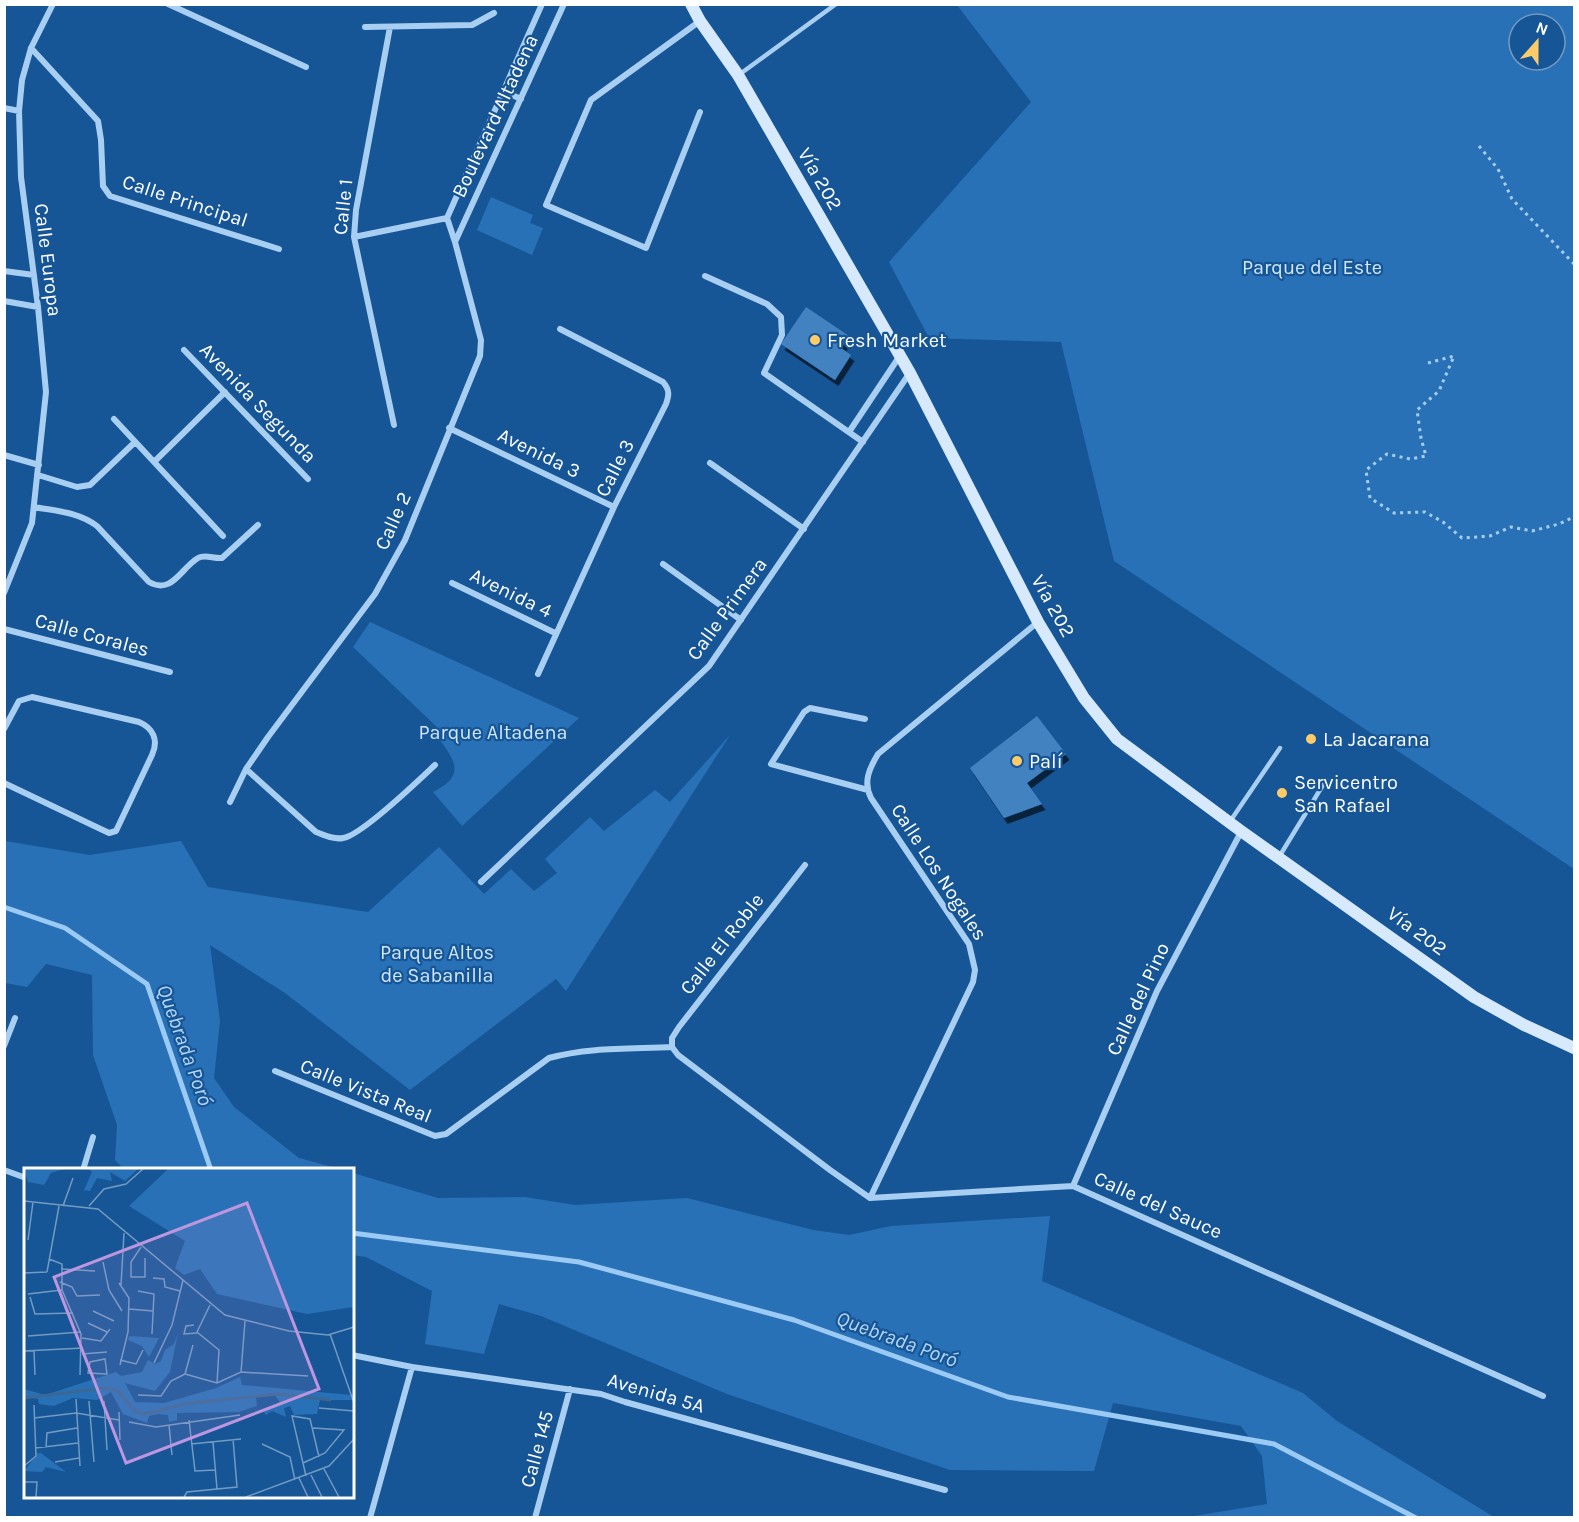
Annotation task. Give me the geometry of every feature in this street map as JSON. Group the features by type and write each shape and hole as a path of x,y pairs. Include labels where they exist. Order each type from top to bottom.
{"main road":[{"name":"Vía 202","path":"691,4 700,21 738,75 910,373 1038,622 1084,698 1117,739 1241,831 1474,997 1524,1025 1575,1048"}],"street":[{"name":"Calle Europa","path":"4,593 32,524 46,392 38,307 21,177 19,111 22,80 31,48 52,4"},
{"path":"168,4 306,67"},
{"name":"Boulevard Altadena","path":"447,218 542,4"},
{"name":"Boulevard Altadena","path":"455,242 564,4"},
{"path":"365,27 472,25 494,13"},
{"path":"699,112 646,248 546,206 591,100 700,21"},
{"name":"Calle 1","path":"390,27 356,210 354,237 394,425"},
{"name":"Calle Principal","path":"31,48 98,121 103,186 110,196 279,249"},
{"path":"503,91 521,99"},
{"path":"4,108 19,111"},
{"path":"354,237 447,218"},
{"name":"Calle 2","path":"230,802 246,769 268,736 375,594 405,540 480,356 482,340 447,218"},
{"path":"4,271 34,275"},
{"path":"705,276 767,304 777,311 781,317 782,335 764,373 863,442"},
{"path":"4,302 38,307"},
{"name":"Calle 3","path":"538,674 614,507 669,395 668,388 663,382 560,329"},
{"name":"Avenida Segunda","path":"184,350 308,479"},
{"path":"849,432 900,357"},
{"name":"Calle Primera","path":"481,882 709,666 910,373"},
{"path":"154,462 225,392"},
{"path":"114,418 223,536"},
{"name":"Avenida 3","path":"449,428 614,507"},
{"path":"38,475 77,487 90,485 135,442"},
{"path":"4,455 39,465"},
{"path":"710,463 804,529"},
{"path":"34,507 81,516 89,520 149,582 161,587 168,585 202,556 222,558 258,525"},
{"path":"663,564 741,620"},
{"name":"Avenida 4","path":"452,583 555,633"},
{"name":"Calle Los Nogales","path":"870,1198 973,982 975,970 969,944 868,790 867,777 878,754 1038,622"},
{"name":"Calle Corales","path":"4,629 170,672"},
{"path":"4,729 19,701 32,697 143,723 153,733 155,746 118,826 109,834 4,783"},
{"path":"866,719 810,708 804,712 771,764 868,790"},
{"path":"246,769 316,832 328,837 344,838 360,831 435,765"},
{"name":"Calle del Pino","path":"1073,1185 1156,991 1241,831"},
{"name":"Calle El Roble","path":"672,1047 672,1038 679,1027 805,865"},
{"path":"4,1047 15,1018"},
{"path":"672,1047 686,1062 870,1198"},
{"name":"Calle Vista Real","path":"274,1071 435,1136 446,1134 549,1058 587,1051 672,1047"},
{"path":"83,1168 93,1137"},
{"path":"4,1170 24,1177"},
{"name":"Calle del Sauce","path":"870,1198 1073,1185 1543,1396"},
{"name":"Avenida 5A","path":"354,1355 412,1367 601,1394 945,1490"},
{"path":"370,1518 412,1367"},
{"name":"Calle 145","path":"535,1518 570,1389"}],"lane":[{"path":"738,75 836,4"},
{"path":"1230,822 1280,748"},
{"path":"1279,857 1326,780"}],"path":[{"path":"1479,146 1498,169 1512,199 1575,264"},
{"path":"1428,363 1454,356 1438,391 1417,410 1426,456 1410,459 1387,454 1366,470 1370,498 1394,513 1425,512 1443,522 1462,538 1490,536 1511,527 1532,531 1575,518"}],"green space":[{"name":"Parque del Este","path":"957,5 1574,5 1574,869 1114,561 1061,342 929,338 889,262 1031,102"},
{"path":"491,197 533,215 530,223 543,228 532,255 477,230"},
{"name":"Parque Altadena","path":"370,622 579,718 462,826 433,792 444,786 454,773 452,759 436,735 440,730 353,647"},
{"name":"Parque Altos de Sabanilla","path":"730,735 566,991 556,979 410,1090 285,993 210,945 220,1021 214,1078 234,1107 299,1158 336,1168 123,1168 115,1160 117,1125 93,1055 92,975 46,964 27,987 5,983 5,841 90,855 181,841 208,887 368,912 439,847 484,894 511,869 534,891 557,873 545,859 590,817 604,831 655,790 670,802"},
{"path":"354,1173 438,1198 525,1197 575,1205 687,1198 813,1230 849,1235 891,1226 1050,1216 1042,1281 1303,1393 1337,1421 1494,1517 1188,1517 1267,1504 1262,1456 1241,1426 1113,1403 1094,1471 950,1470 727,1394 541,1316 499,1304 484,1354 425,1344 432,1291 366,1257 354,1255"}],"building":[{"name":"Fresh Market","path":"806,307 849,336 841,348 851,355 835,380 781,344"},
{"name":"Palí","path":"1037,716 1066,754 1027,783 1042,804 1004,818 970,768"}],"waterway":[{"name":"Quebrada Poró","path":"4,907 65,928 147,984 210,1168"},
{"name":"Quebrada Poró","path":"354,1233 579,1262 794,1320 1008,1397 1274,1444 1416,1518"}],"place":[{"name":"Fresh Market","path":"815,340"},
{"name":"La Jacarana","path":"1311,739"},
{"name":"Palí","path":"1017,761"},
{"name":"Servicentro San Rafael","path":"1282,793"}]}
